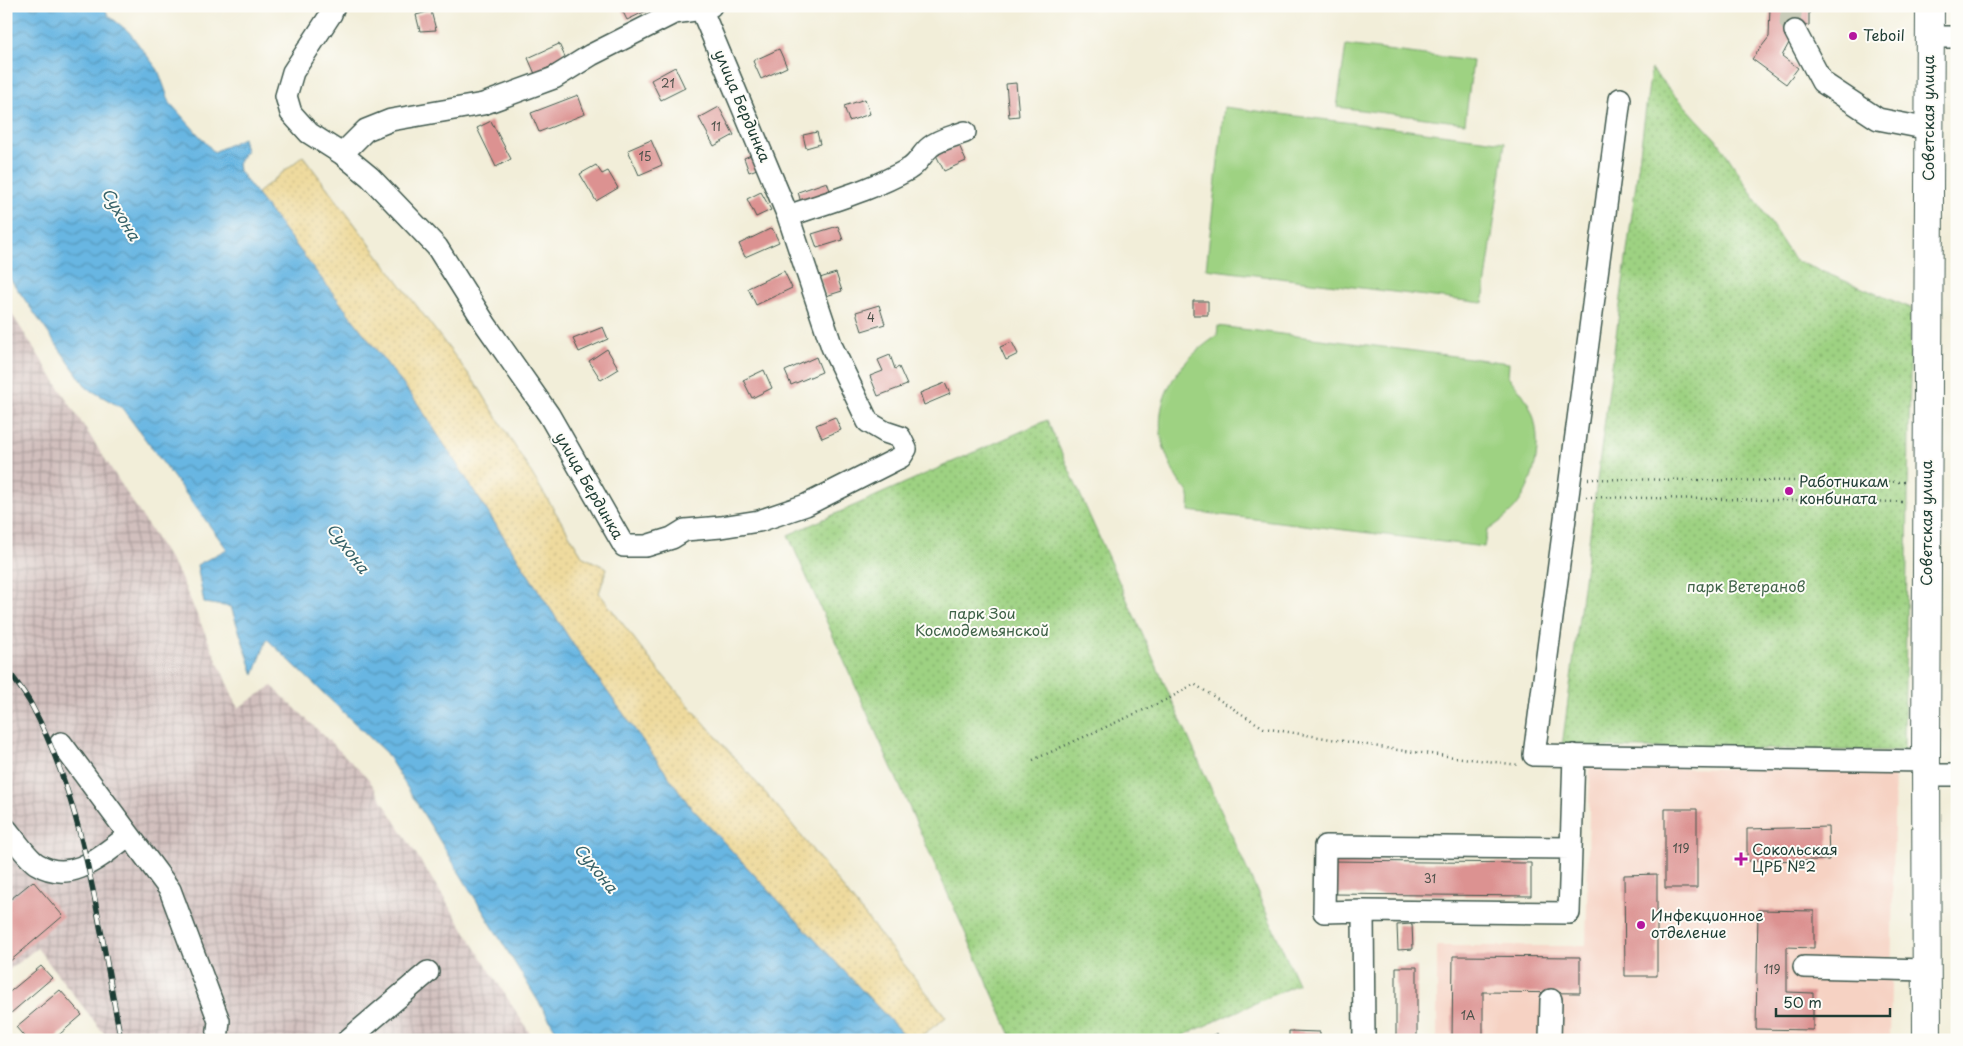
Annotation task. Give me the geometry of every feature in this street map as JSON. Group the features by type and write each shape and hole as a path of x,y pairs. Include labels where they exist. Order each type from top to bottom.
{"main road":[{"name":"Советская улица","path":"1927,1040 1927,492 1930,6"}],"street":[{"name":"улица Бердинка","path":"334,6 331,14 293,72 286,96 291,112 309,133 342,154 370,177 437,247 486,325 549,415 624,546 646,546 672,538 685,530 759,521 806,505 901,457 906,449 900,437 885,432 868,422 832,347 788,216 704,7"},
{"path":"342,154 366,130 391,120 483,104 554,78 591,55 674,13 704,7"},
{"path":"1795,31 1822,82 1878,118 1929,129"},
{"path":"1929,36 1957,37"},
{"path":"1620,99 1534,755 1927,768 1957,775"},
{"path":"788,216 863,189 908,169 920,160 929,147 965,132"},
{"path":"61,743 170,890 219,1020 217,1040"},
{"path":"1571,848 1325,846 1324,912 1569,913 1574,755"},
{"path":"6,829 36,863 59,872 87,866 129,835"},
{"path":"1363,911 1364,1040"},
{"path":"1804,967 1927,970"},
{"path":"348,1040 428,972"},
{"path":"1550,1040 1551,1000"}],"path":[{"path":"1570,487 1927,492"},
{"path":"1570,487 1927,492"},
{"path":"1033,760 1170,698 1194,684 1264,728 1398,750 1531,766 1534,755"}],"shaded area":[{"path":"6,305 179,574 238,708 272,686 368,778 534,1040 109,1040 37,948 6,972"},
{"name":"Сокольская ЦРБ №2","path":"1590,767 1895,771 1890,1040 1437,1040 1437,946 1586,946"}],"sand":[{"path":"303,156 479,388 583,557 607,568 599,593 659,671 782,812 946,1017 916,1040 906,1040 902,1033 690,806 573,644 418,404 256,194"}],"green space":[{"path":"1346,45 1473,61 1465,123 1337,107"},
{"name":"парк Ветеранов","path":"1651,69 1720,144 1794,260 1911,308 1904,751 1562,747"},
{"path":"1224,107 1505,142 1483,303 1206,269"},
{"path":"1218,326 1509,363 1508,377 1527,401 1533,414 1536,428 1536,457 1529,485 1514,509 1487,531 1484,547 1189,511 1188,494 1172,468 1162,440 1160,422 1162,405 1168,388 1177,374 1188,360 1217,336"},
{"name":"парк Зои Космодемьянской","path":"1047,420 1298,984 1173,1040 1013,1040 788,535"}],"water":[{"name":"Сухона","path":"6,6 104,6 108,15 129,32 158,70 170,103 214,152 243,138 246,151 238,163 239,171 418,404 573,644 690,806 902,1033 906,1040 562,1040 386,753 267,639 254,675 231,607 204,603 197,565 227,549 122,408 87,388 6,273"}],"building":[{"path":"620,6 644,6 646,11 627,20"},
{"path":"1770,6 1809,6 1809,25 1798,26 1782,56 1798,68 1786,84 1752,59 1769,37"},
{"path":"431,11 436,30 420,31 416,15"},
{"path":"559,44 566,59 535,74 528,58"},
{"path":"779,49 787,67 761,79 753,61"},
{"path":"675,67 685,88 661,100 651,80"},
{"path":"1016,83 1019,116 1009,117 1006,84"},
{"path":"578,95 585,114 539,132 531,113"},
{"path":"865,99 870,114 849,121 844,106"},
{"path":"719,107 734,135 714,146 699,118"},
{"path":"491,121 511,159 496,167 477,128"},
{"path":"817,132 820,144 806,148 803,135"},
{"path":"651,140 662,165 639,175 628,150"},
{"path":"959,145 966,161 944,171 936,155"},
{"path":"751,155 757,169 749,172 744,158"},
{"path":"596,165 602,174 608,171 618,188 596,201 580,174"},
{"path":"827,182 832,196 802,206 798,192"},
{"path":"761,192 771,210 756,217 747,199"},
{"path":"838,226 843,240 817,248 812,234"},
{"path":"772,228 779,242 745,257 739,244"},
{"path":"784,271 792,288 756,305 748,288"},
{"path":"836,273 842,291 826,296 820,278"},
{"path":"1193,301 1208,301 1208,315 1193,315"},
{"path":"879,305 885,324 862,331 856,312"},
{"path":"603,327 608,339 579,352 573,339"},
{"path":"1012,342 1018,354 1006,360 1000,347"},
{"path":"607,349 619,369 601,380 589,361"},
{"path":"890,355 895,369 899,367 907,385 878,396 870,376 883,371 878,360"},
{"path":"816,357 822,372 791,385 785,371"},
{"path":"764,370 772,388 752,398 743,380"},
{"path":"945,383 950,394 924,405 920,393"},
{"path":"835,417 841,430 822,438 816,425"},
{"path":"1665,809 1697,809 1697,888 1665,888"},
{"path":"1828,827 1829,860 1747,861 1747,829"},
{"path":"1330,861 1531,863 1531,896 1330,894"},
{"name":"Инфекционное отделение","path":"1657,874 1657,976 1625,976 1624,875"},
{"path":"33,881 63,916 9,962 6,958 6,903"},
{"path":"1758,910 1814,911 1814,948 1787,947 1787,992 1813,993 1813,1030 1756,1029"},
{"path":"1412,924 1413,949 1398,950 1397,925"},
{"path":"1453,956 1580,957 1580,993 1483,992 1483,1040 1452,1040"},
{"path":"41,966 52,978 11,1013 6,1007 6,995"},
{"path":"1396,967 1417,967 1417,1040 1396,1040"},
{"path":"60,990 82,1015 53,1040 27,1040 16,1027"},
{"path":"1289,1031 1320,1032 1320,1040 1289,1040"},
{"path":"1217,1033 1220,1040 1203,1040"}],"tunnel":[{"path":"1792,6 1790,22 1795,31"}],"railway":[{"path":"6,668 32,706 66,785 88,869 121,1040"}],"place":[{"name":"Teboil","path":"1853,36"},
{"name":"Работникам конбината","path":"1789,491"},
{"name":"Сокольская ЦРБ №2","path":"1741,859"},
{"name":"Инфекционное отделение","path":"1641,925"}]}
